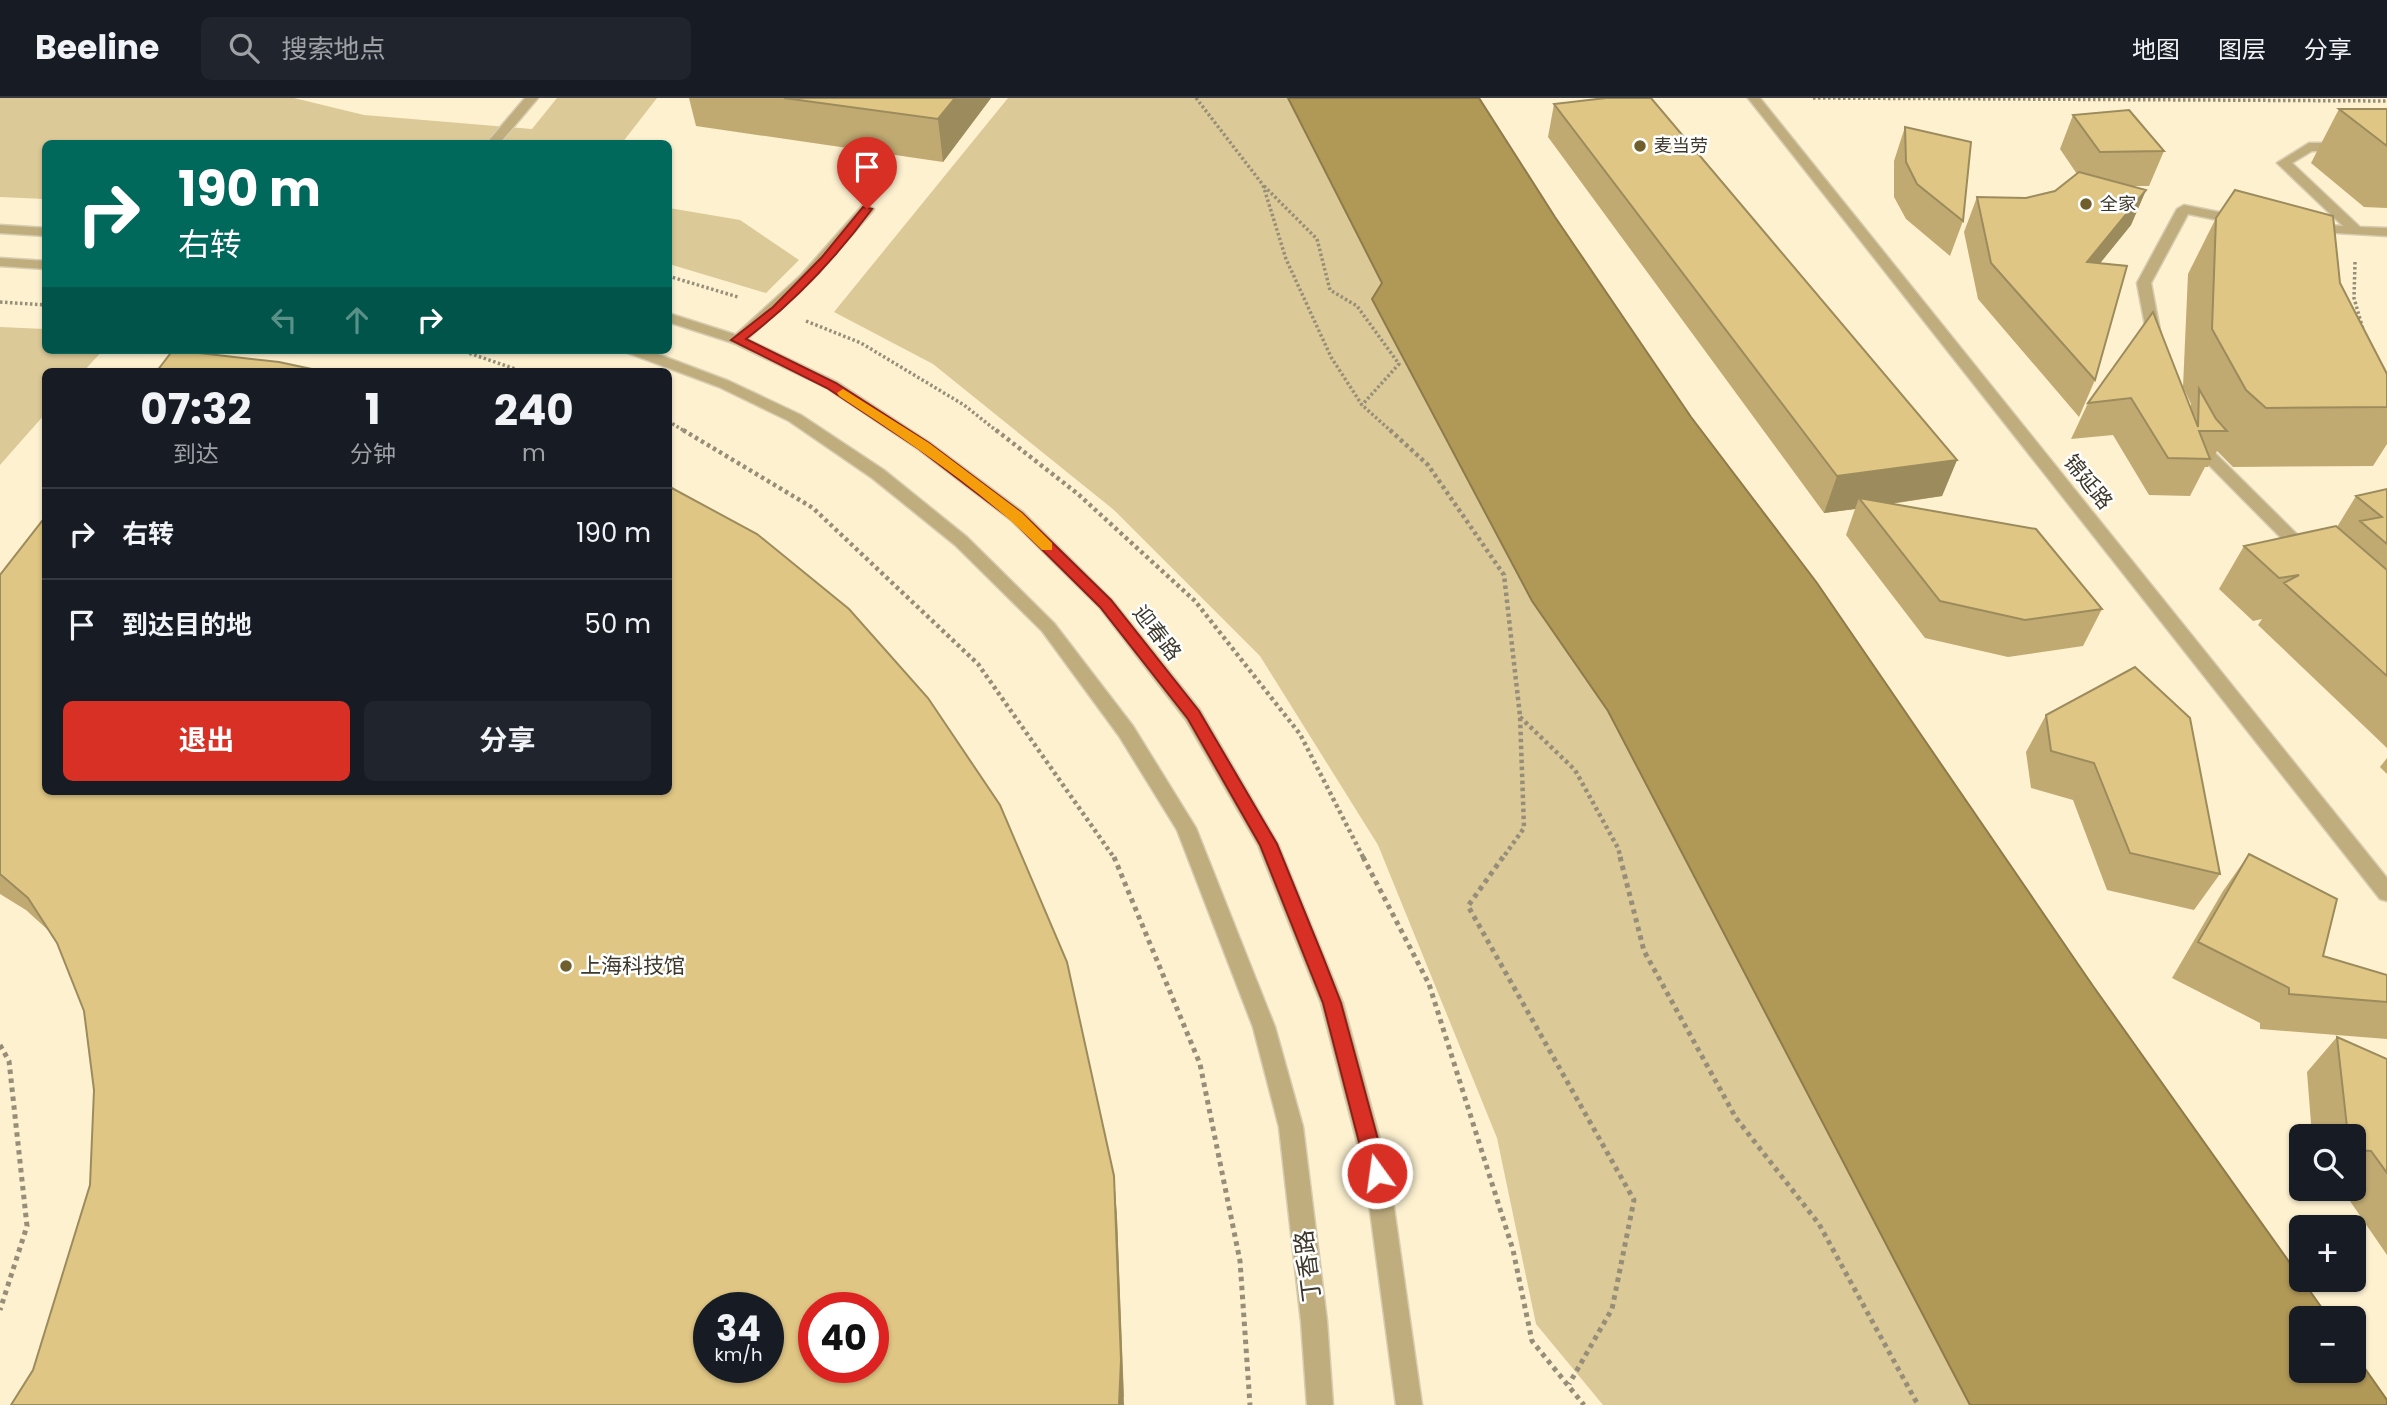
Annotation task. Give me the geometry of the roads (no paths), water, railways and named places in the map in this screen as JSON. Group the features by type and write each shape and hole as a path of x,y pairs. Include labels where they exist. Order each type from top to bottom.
{"street":[{"path":"495,140 532,98"},
{"name":"锦延路","path":"1754,98 2387,893"},
{"path":"2356,230 2284,163 2309,147 2387,147"},
{"path":"738,340 777,309 826,259 867,209"},
{"path":"2159,362 2144,283 2183,209 2255,223"},
{"path":"2292,227 2387,232"},
{"path":"0,229 42,232"},
{"path":"0,262 42,265"},
{"name":"迎春路","path":"672,318 738,340 832,386 924,446 1017,516 1106,604 1193,715 1268,844 1332,1003 1377,1173 1409,1405"},
{"path":"644,354 723,384 795,418 878,474 961,541 1048,627 1126,730 1186,828 1264,1027 1291,1127"},
{"path":"2194,429 2205,452 2319,566"},
{"name":"丁香路","path":"1291,1127 1314,1321 1320,1405"}],"place":[{"name":"麦当劳","path":"1640,146"},
{"name":"全家","path":"2086,204"},
{"name":"上海科技馆","path":"566,966"}]}
